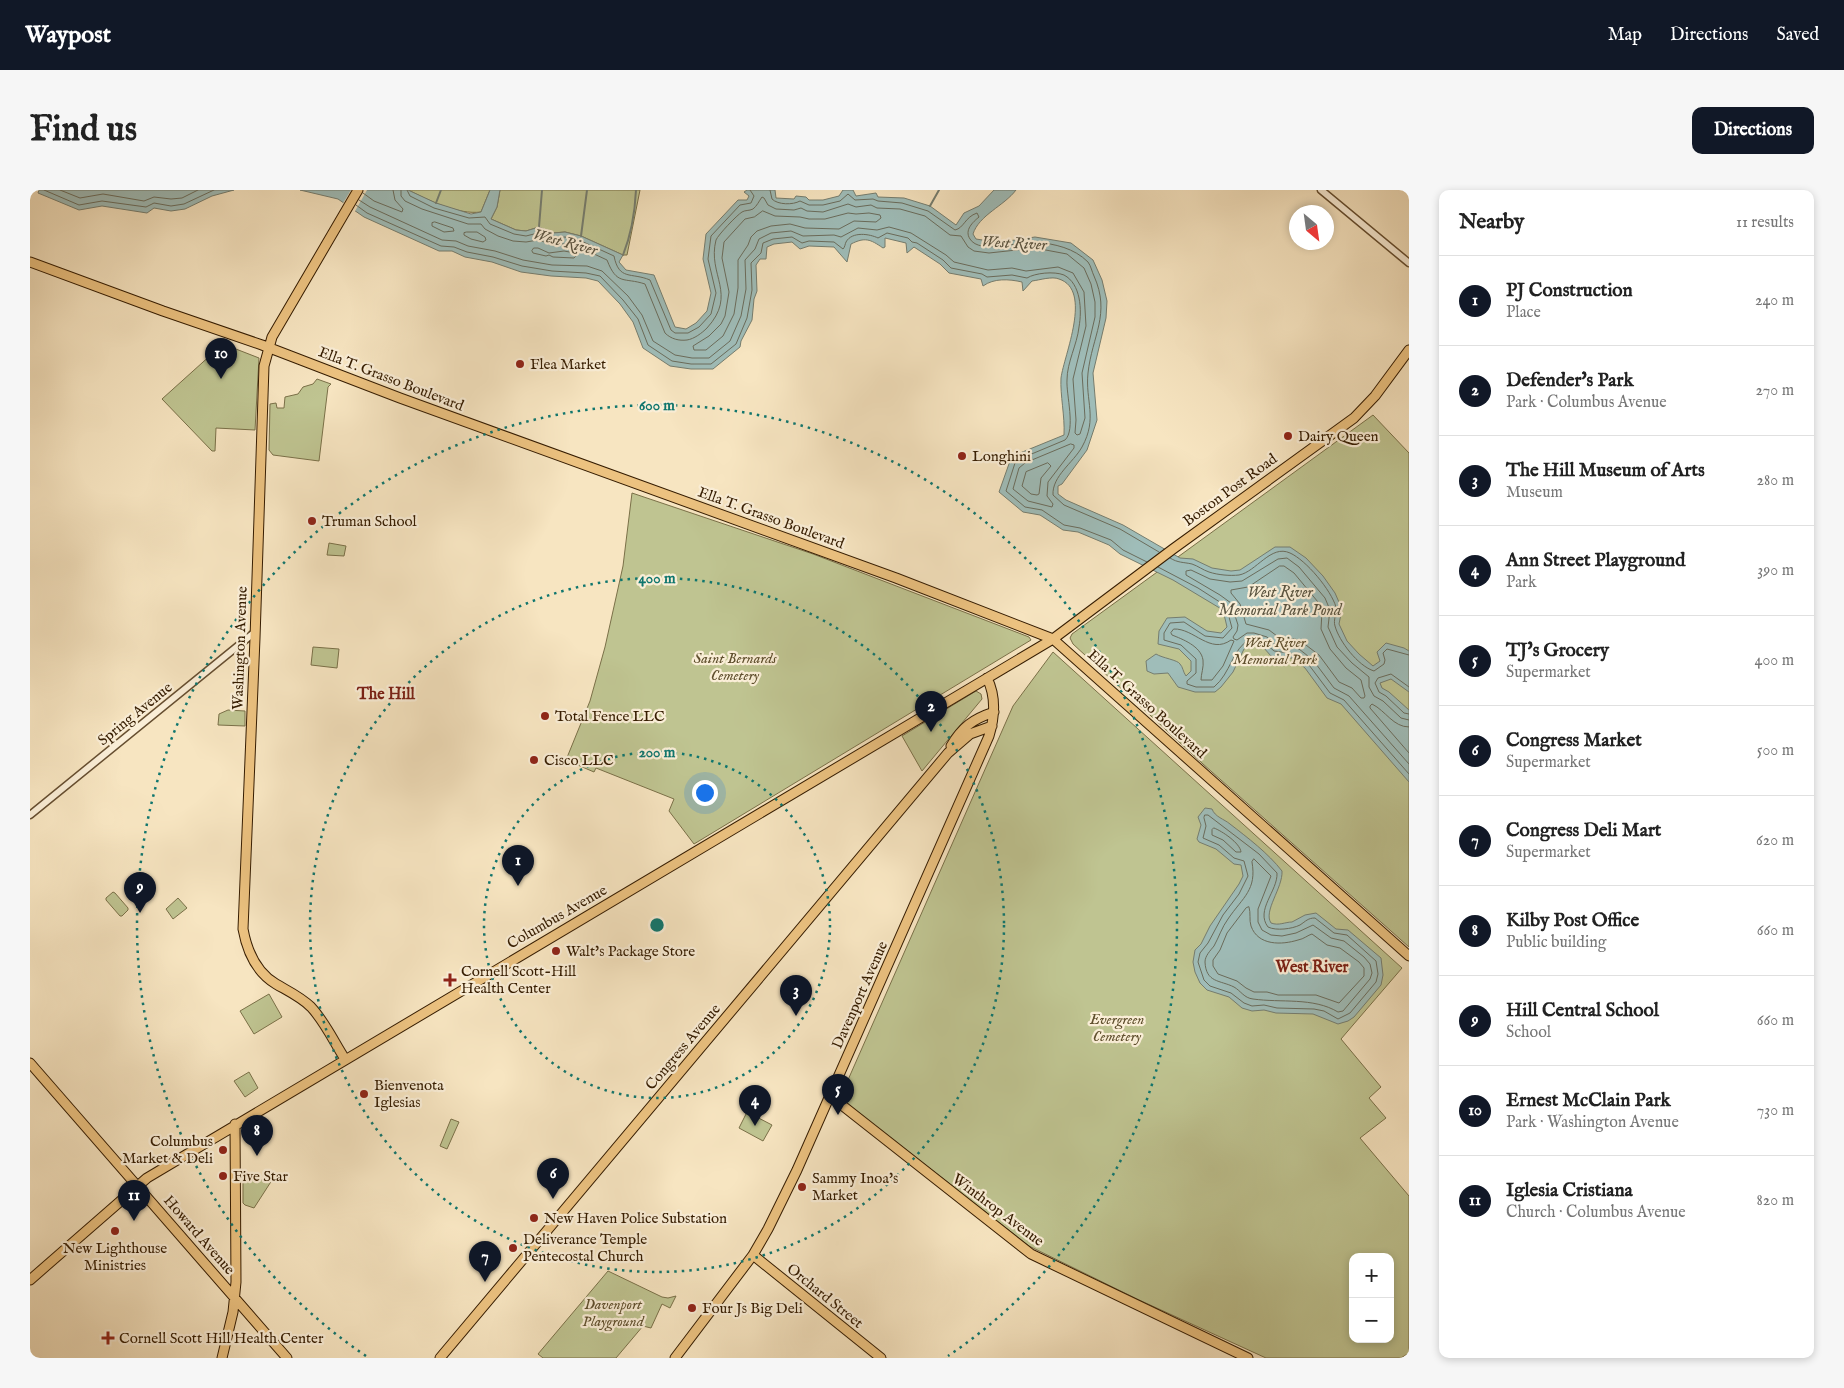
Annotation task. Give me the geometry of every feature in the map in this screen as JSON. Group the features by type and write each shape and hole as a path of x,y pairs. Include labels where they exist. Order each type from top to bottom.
{"main road":[{"name":"Washington Avenue","path":"345,1059 311,1008 297,996 265,976 255,964 245,944 243,925 264,373 272,338 358,190"},
{"name":"Ella T. Grasso Boulevard","path":"30,262 896,578 1053,639 1409,956"},
{"name":"Boston Post Road","path":"1053,639 1143,571 1354,418 1375,396 1409,350"},
{"path":"987,678 1053,639"},
{"name":"Columbus Avenue","path":"30,1280 147,1178 987,678"},
{"name":"Davenport Avenue","path":"675,1358 752,1255 768,1229 797,1170 984,750 992,726 994,712 993,694 987,678"},
{"name":"Congress Avenue","path":"948,753 966,726 978,717 994,712"},
{"name":"Congress Avenue","path":"440,1358 948,753 970,734 992,726"},
{"name":"Howard Avenue","path":"30,1063 287,1358"},
{"name":"Winthrop Avenue","path":"830,1095 1031,1254 1248,1358"},
{"path":"222,1358 233,1312 236,1270 235,1124"},
{"name":"Orchard Street","path":"752,1255 881,1358"}],"street":[{"path":"1321,190 1409,263"},
{"name":"Spring Avenue","path":"30,815 255,632"}],"green space":[{"path":"408,190 490,190 481,212 472,212 443,206"},
{"path":"500,190 640,190 627,255 623,255 581,236 565,232 553,233 539,227 526,231 516,230 491,219 497,207"},
{"path":"223,344 259,358 255,430 216,428 215,451 212,451 162,399"},
{"path":"317,379 331,384 328,387 319,461 273,455 269,450 270,404 276,403 277,408 284,408 285,397 298,394 303,387 313,384"},
{"name":"West River Memorial Park","path":"1373,415 1409,453 1409,947 1203,764 1073,644 1070,638 1072,634"},
{"name":"Saint Bernards Cemetery","path":"632,493 813,554 1029,637 1031,640 694,844 669,811 674,799 596,768 594,772 566,760 590,701 605,647 623,566"},
{"path":"329,543 346,546 344,556 327,555"},
{"path":"313,647 339,649 337,668 311,665"},
{"name":"Evergreen Cemetery","path":"1053,652 1402,968 1341,1039 1381,1087 1369,1098 1386,1118 1360,1138 1409,1196 1409,1353 1401,1358 1266,1358 1137,1299 1029,1246 840,1098 1013,706"},
{"path":"976,691 981,694 982,699 922,771 902,736"},
{"path":"228,710 245,711 245,726 218,725 219,714"},
{"path":"113,892 128,908 122,916 106,900"},
{"path":"178,898 187,908 173,919 166,909"},
{"path":"269,994 282,1017 254,1034 240,1011"},
{"path":"249,1072 258,1088 245,1097 234,1081"},
{"path":"747,1112 772,1125 763,1141 739,1128"},
{"path":"451,1119 459,1122 447,1149 440,1146"},
{"path":"243,1175 249,1175 250,1180 264,1180 266,1176 274,1177 254,1208 243,1203"},
{"name":"Davenport Playground","path":"608,1271 662,1297 676,1296 670,1308 662,1304 651,1328 643,1326 616,1358 543,1358 538,1354"}],"water":[{"path":"39,190 234,190 212,196 185,209 171,211 154,208 147,213 102,206 79,210 38,193"},
{"name":"West River Memorial Park Pond","path":"300,190 408,190 436,203 471,214 481,212 490,190 500,190 497,207 491,219 516,230 526,231 539,227 553,233 565,232 581,236 623,255 619,262 626,270 654,275 675,327 686,329 696,323 707,311 711,293 703,259 706,234 738,200 747,200 749,196 744,192 747,190 775,190 776,198 794,199 796,196 806,197 809,200 823,200 839,196 843,190 853,190 856,196 876,193 878,197 904,198 930,206 956,225 964,213 979,206 994,190 1016,190 976,227 973,234 976,239 1008,241 1035,237 1071,243 1093,260 1102,280 1107,301 1106,318 1093,373 1097,420 1087,450 1062,484 1058,486 1058,494 1066,500 1123,525 1180,558 1193,559 1212,568 1231,571 1240,570 1275,547 1290,547 1306,558 1323,576 1335,593 1342,609 1339,624 1347,641 1359,654 1373,666 1380,661 1377,652 1386,643 1409,651 1409,692 1391,679 1380,683 1382,688 1409,710 1409,782 1341,704 1327,698 1305,668 1293,658 1271,656 1263,647 1251,644 1244,649 1233,672 1215,692 1195,692 1178,687 1168,673 1154,674 1147,671 1146,661 1156,654 1179,663 1186,676 1191,671 1191,661 1179,649 1158,644 1159,631 1167,618 1185,617 1207,631 1221,633 1227,627 1223,610 1173,580 1120,554 1109,545 1078,532 1063,530 1040,515 1023,512 999,492 1010,461 1020,453 1064,435 1061,378 1071,339 1075,309 1074,296 1069,285 1059,279 1049,278 1032,281 1023,291 1022,282 1012,280 997,280 983,286 981,279 949,273 940,264 914,247 907,253 906,243 885,238 885,247 883,248 867,240 860,240 851,244 847,262 834,247 809,246 800,249 792,242 774,244 767,247 766,259 760,259 756,265 757,291 754,299 752,320 741,341 740,347 713,369 691,369 670,366 643,348 633,322 620,304 598,281 586,278 521,272 492,262 465,257 452,251 439,251 364,217 338,199"},
{"path":"1205,808 1212,809 1217,816 1251,840 1282,871 1280,885 1269,912 1271,923 1292,922 1305,915 1316,913 1336,929 1348,930 1381,958 1383,975 1381,985 1354,1017 1338,1024 1313,1014 1276,1013 1264,1010 1252,1011 1242,1008 1229,997 1207,990 1200,983 1193,962 1195,950 1201,944 1210,926 1243,876 1241,865 1234,864 1216,849 1199,842 1197,839 1201,825 1198,817"}],"pier":[{"path":"351,190 367,190 354,213 342,205"}],"waterway":[{"path":"436,203 441,190"},
{"path":"539,227 542,190"},
{"path":"581,236 587,190"},
{"path":"623,255 632,223 636,190"},
{"path":"930,206 939,190"}],"place":[{"name":"Flea Market","path":"520,364"},
{"name":"Ernest McClain Park","path":"221,379"},
{"name":"Dairy Queen","path":"1288,436"},
{"name":"Longhini","path":"962,456"},
{"name":"Truman School","path":"312,521"},
{"name":"Total Fence LLC","path":"545,716"},
{"name":"Defender's Park","path":"931,732"},
{"name":"Cisco LLC","path":"534,760"},
{"name":"PJ Construction","path":"518,886"},
{"name":"Hill Central School","path":"140,913"},
{"name":"Walt's Package Store","path":"556,951"},
{"name":"Cornell Scott-Hill Health Center","path":"450,980"},
{"name":"The Hill Museum of Arts","path":"796,1016"},
{"name":"Bienvenota Iglesias","path":"364,1094"},
{"name":"TJ's Grocery","path":"838,1115"},
{"name":"Ann Street Playground","path":"755,1126"},
{"name":"Columbus Market & Deli","path":"223,1150"},
{"name":"Kilby Post Office","path":"257,1156"},
{"name":"Five Star","path":"223,1176"},
{"name":"Sammy Inoa's Market","path":"802,1187"},
{"name":"Congress Market","path":"553,1199"},
{"name":"New Haven Police Substation","path":"534,1218"},
{"name":"Iglesia Cristiana","path":"134,1221"},
{"name":"New Lighthouse Ministries","path":"115,1231"},
{"name":"Deliverance Temple Pentecostal Church","path":"513,1248"},
{"name":"Congress Deli Mart","path":"485,1282"},
{"name":"Four Js Big Deli","path":"692,1308"},
{"name":"Cornell Scott Hill Health Center","path":"108,1338"}],"district":[{"name":"The Hill","path":"386,695"},
{"name":"West River","path":"1312,968"}]}
